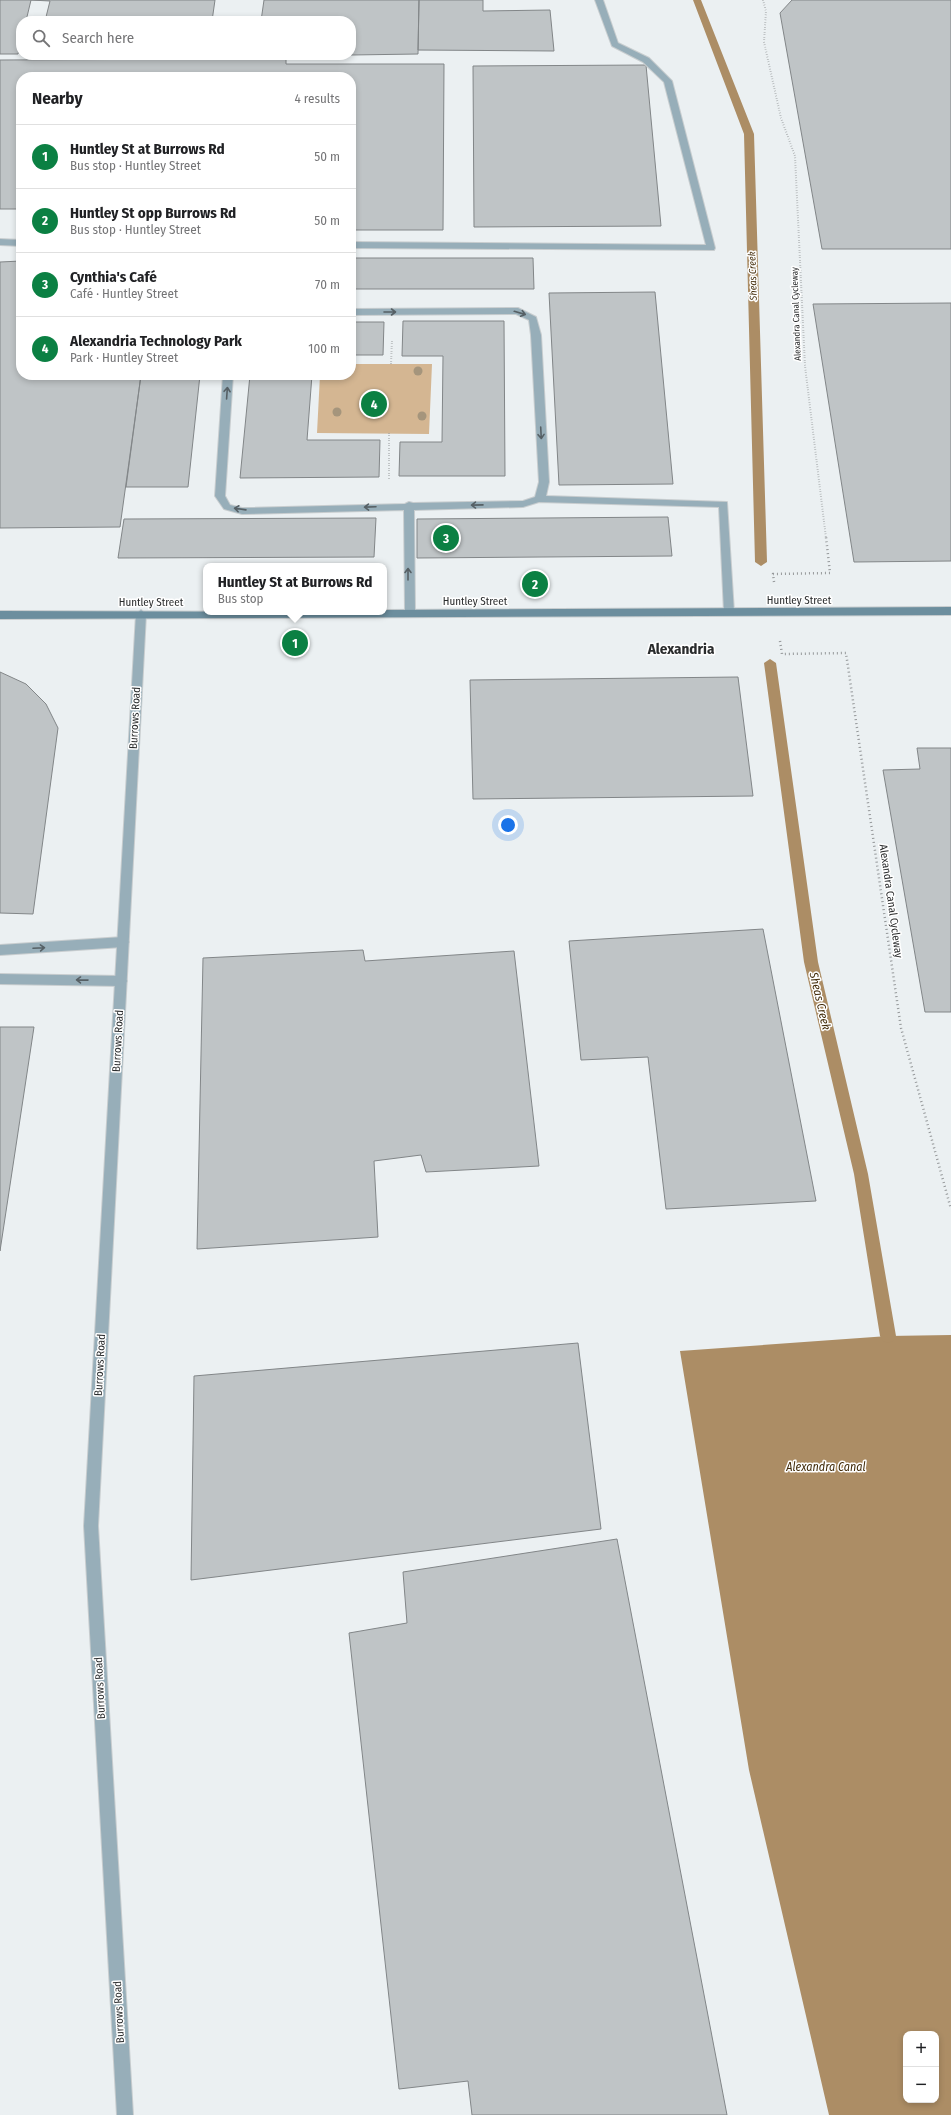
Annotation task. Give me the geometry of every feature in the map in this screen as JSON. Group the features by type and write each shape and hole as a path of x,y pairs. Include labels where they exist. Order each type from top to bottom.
{"main road":[{"name":"Huntley Street","path":"387,613 951,611"},
{"name":"Huntley Street","path":"0,615 203,614"}],"street":[{"path":"356,245 712,248 668,81 646,60 615,44 599,0"},
{"path":"0,242 16,243"},
{"path":"356,312 518,311 533,319 536,335 544,482 543,492 539,499"},
{"path":"228,380 220,496 227,507 242,510 523,504 539,499 724,504 729,612"},
{"path":"409,506 410,613"},
{"name":"Burrows Road","path":"125,2115 91,1526 141,614"},
{"path":"0,950 123,942"},
{"path":"0,979 121,981"}],"path":[{"name":"Alexandra Canal Cycleway","path":"763,0 766,11 764,42 781,118 795,156 805,366 830,573 773,574"},
{"path":"386,506 389,470 389,433"},
{"name":"Alexandra Canal Cycleway","path":"782,654 846,653 902,1028 951,1209"}],"shaded area":[{"path":"356,364 432,364 429,434 317,433 320,380 356,380"}],"water":[{"name":"Alexandra Canal","path":"951,1335 951,2115 829,2115 749,1770 680,1351 888,1336"}],"building":[{"path":"0,0 31,0 27,16 16,16 16,54 0,54"},
{"path":"31,0 215,0 213,16 46,16 50,1"},
{"path":"264,0 419,0 418,54 356,55 356,16 262,16"},
{"path":"419,0 483,0 483,11 550,10 554,51 418,50"},
{"path":"792,0 951,0 951,249 822,249 780,13"},
{"path":"0,60 286,60 286,64 444,64 443,230 356,230 356,72 16,72 16,209 0,209"},
{"path":"646,65 661,226 474,227 473,66"},
{"path":"356,258 533,258 534,289 356,289"},
{"path":"16,261 16,380 140,380 120,527 0,528 0,262"},
{"path":"655,292 673,484 559,485 549,293"},
{"path":"951,303 951,561 854,562 813,304"},
{"path":"403,321 504,321 505,476 399,476 400,442 442,442 443,356 402,356"},
{"path":"356,322 384,322 383,355 356,355"},
{"path":"140,380 199,380 188,487 126,487"},
{"path":"250,380 312,380 307,440 380,440 379,477 240,478"},
{"path":"668,517 672,556 417,558 417,519"},
{"path":"376,518 374,557 118,558 124,519"},
{"path":"0,672 26,684 46,704 58,728 33,914 0,913"},
{"path":"738,677 753,796 473,799 470,680"},
{"path":"917,748 951,748 951,1012 925,1012 883,770 920,769"},
{"path":"763,929 816,1201 666,1209 648,1057 581,1060 569,941"},
{"path":"363,950 365,961 514,951 539,1166 426,1172 421,1155 374,1161 378,1237 197,1249 203,958"},
{"path":"0,1027 34,1027 0,1251"},
{"path":"578,1343 601,1529 191,1580 194,1376"},
{"path":"617,1539 727,2115 472,2115 468,2081 399,2089 349,1633 407,1623 403,1572"}],"waterway":[{"name":"Sheas Creek","path":"697,0 749,134 761,562"},
{"name":"Sheas Creek","path":"770,663 811,962 861,1174 888,1336"}],"place":[{"name":"Alexandria Technology Park","path":"374,404"},
{"name":"Cynthia's Café","path":"446,538"},
{"name":"Huntley St opp Burrows Rd","path":"535,584"},
{"name":"Huntley St at Burrows Rd","path":"295,643"}],"district":[{"name":"Alexandria","path":"681,649"}]}
